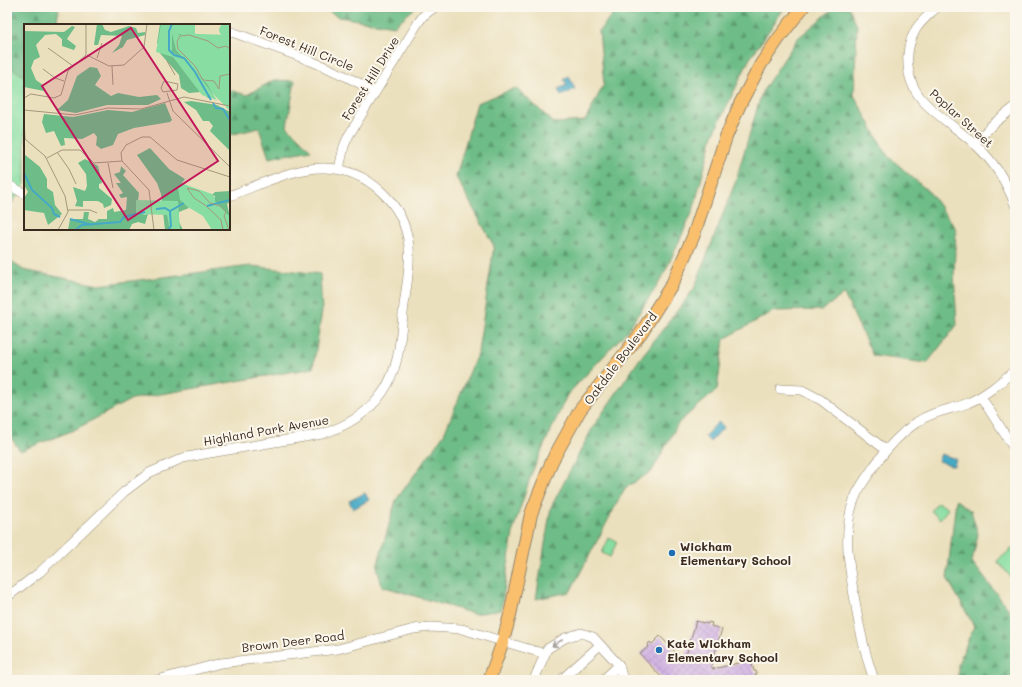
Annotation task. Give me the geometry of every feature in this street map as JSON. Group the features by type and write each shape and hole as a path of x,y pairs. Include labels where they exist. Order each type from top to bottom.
{"main road":[{"name":"Oakdale Boulevard","path":"489,680 503,642 531,514 552,461 580,410 641,333 669,290 693,237 726,137 740,104 761,64 803,7"}],"street":[{"name":"Forest Hill Drive","path":"339,169 344,146 349,135 418,23 435,7"},
{"name":"Poplar Street","path":"937,7 924,19 912,38 907,61 912,85 925,104 974,144 995,167 1006,184 1015,205"},
{"name":"Forest Hill Circle","path":"230,31 343,75 375,92"},
{"path":"974,144 993,124 1015,107"},
{"name":"Highland Park Avenue","path":"7,597 40,572 124,492 149,473 168,464 204,454 322,434 335,430 357,418 377,399 390,378 398,351 409,259 409,247 402,218 387,196 364,178 339,169 319,168 298,171 230,196"},
{"path":"7,184 24,193"},
{"path":"874,680 858,624 849,567 849,519 856,494 886,450 899,436 918,421 938,411 967,403 981,397 1015,370"},
{"path":"780,389 802,390 821,400 886,450"},
{"path":"981,397 1015,450"},
{"name":"Brown Deer Road","path":"157,680 221,663 338,649 430,627 462,629 545,654"},
{"path":"534,680 547,649 565,638 581,633 593,637 620,665 623,680"},
{"path":"561,680 600,645"},
{"path":"603,680 620,665"}],"green space":[{"path":"7,7 59,7 57,21 60,24 24,24 24,121 7,96"},
{"path":"321,7 416,7 394,26 339,17"},
{"path":"618,7 785,7 749,60 713,135 693,211 662,278 627,331 567,395 532,472 514,527 501,610 474,614 382,586 377,567 396,500 444,434 478,352 494,246 456,177 477,103 516,88 554,123 585,121 604,84 599,31"},
{"path":"835,7 849,7 857,26 854,95 887,155 930,193 956,229 954,273 957,325 927,363 873,356 844,294 822,310 774,311 724,339 717,390 679,422 652,471 625,488 570,592 536,599 551,507 593,427 639,360 694,289 735,183 762,92 798,38"},
{"path":"7,65 24,76 24,185 7,210"},
{"path":"274,80 295,81 287,126 311,150 269,158 259,128 230,135 230,90 247,95"},
{"path":"7,258 23,270 99,285 251,266 320,274 322,311 313,368 132,399 74,430 20,451 7,431"},
{"path":"956,500 971,511 978,534 972,562 1013,615 1015,613 1015,680 958,680 958,664 974,626 947,578"},
{"path":"938,502 948,509 940,519 931,511"},
{"path":"609,538 617,542 610,557 602,553"},
{"path":"1013,548 1015,550 1015,582 997,561"}],"water":[{"path":"569,76 575,89 561,96 558,89 567,85 564,79"},
{"path":"718,422 724,427 710,442 705,436"},
{"path":"941,454 956,459 954,466 938,461"},
{"path":"365,493 369,500 353,509 349,501"}],"building":[{"name":"Kate Wickham Elementary School","path":"696,621 708,624 709,622 712,623 711,626 722,629 711,666 713,669 751,660 754,671 756,671 757,674 755,675 756,680 664,680 640,654 649,646 648,644 650,642 652,644 660,636 682,659 685,659"}],"waterway":[{"path":"7,38 10,18 15,7"}],"place":[{"name":"Wickham Elementary School","path":"672,553"},
{"name":"Kate Wickham Elementary School","path":"659,650"}]}
